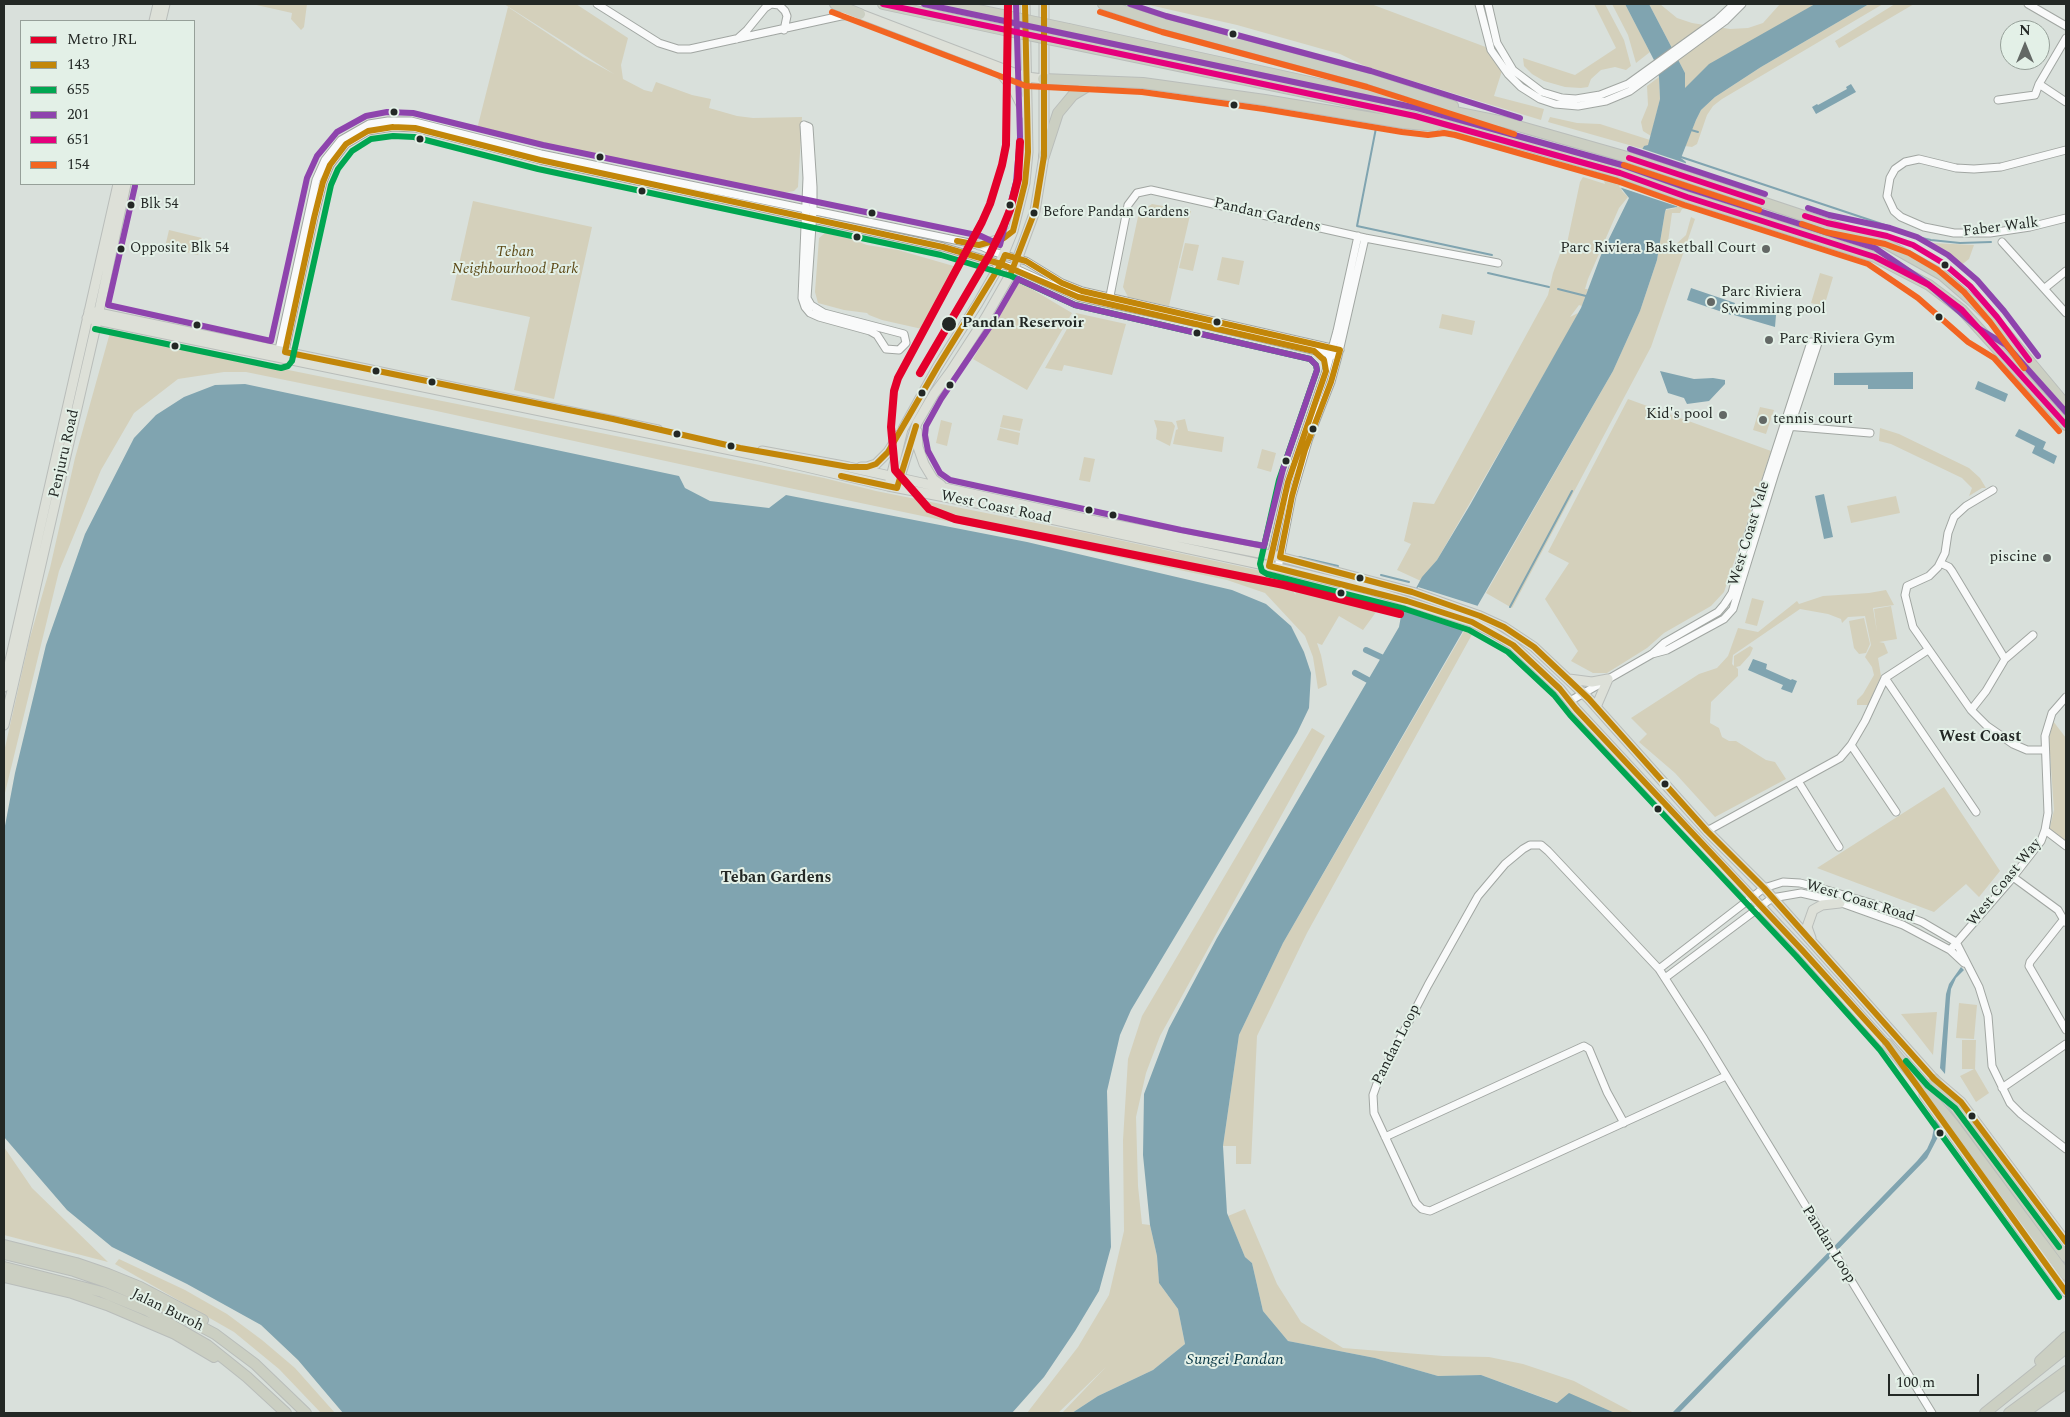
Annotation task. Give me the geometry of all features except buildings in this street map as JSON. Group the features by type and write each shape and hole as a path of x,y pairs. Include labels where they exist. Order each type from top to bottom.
{"highway":[{"path":"835,4 860,14"},
{"path":"883,4 1367,105 1444,124 1620,173 1687,197 1875,257 1929,285 1962,310 2066,425"},
{"path":"949,4 1504,122"},
{"path":"1103,4 1124,12 1369,79 1504,122 1627,157 1886,243 1942,275 2005,332 2066,405"},
{"path":"1043,78 1143,84 1410,124 1428,126 1444,124"},
{"path":"1044,156 1058,112 1073,95 1097,80"},
{"path":"1887,1044 1954,1125 2066,1275"},
{"path":"1934,1079 2066,1256"},
{"path":"4,1245 76,1263 140,1287 218,1329 255,1364"},
{"name":"Jalan Buroh","path":"4,1254 74,1271 124,1295 207,1345 247,1377 286,1413"},
{"name":"Jalan Buroh","path":"4,1266 124,1295 166,1308 215,1334 255,1364 306,1413"},
{"path":"4,1277 72,1293 141,1318 175,1334 247,1377"},
{"path":"2014,1391 2018,1380 2066,1337"},
{"path":"1985,1413 2066,1348"},
{"path":"2009,1413 2066,1371"},
{"path":"2024,1413 2066,1383"}],"main road":[{"path":"848,467 867,467 876,464 888,452 1003,260 1013,231 1025,183 1028,123 1025,4"},
{"path":"895,477 917,424 934,394 986,317 1014,268 1035,211 1044,156 1044,4"},
{"path":"860,14 994,66 1027,77 1043,78"},
{"path":"994,66 1013,88 1023,107 1028,123"},
{"name":"Penjuru Road","path":"4,724 93,315 118,185"},
{"name":"Penjuru Road","path":"4,687 126,185"},
{"path":"979,245 1004,238 1013,231"},
{"name":"West Coast Road","path":"93,315 1273,567 1504,627 1534,647 1583,693 1706,831 1764,888"},
{"name":"West Coast Road","path":"281,355 603,417 730,446 848,467 1179,539 1276,557 1412,592 1474,618 1513,645 1560,689 1753,897"},
{"path":"917,424 917,441 922,461 933,479 946,488"},
{"path":"893,487 903,429"},
{"path":"1569,679 1592,682 1608,679"},
{"path":"1596,707 1608,679"},
{"path":"1764,888 1934,1079 1961,1102 2066,1242"},
{"path":"1753,897 1887,1044 2066,1292"},
{"path":"1816,948 1807,927 1812,910 1822,905 1840,903"}],"street":[{"path":"597,4 636,30 667,47 690,49 784,30 841,16 860,14"},
{"path":"737,40 764,8 771,4 779,5 785,11 787,16 784,30"},
{"path":"1474,4 1481,15"},
{"path":"1479,4 1487,39 1499,64 1521,87 1540,99 1565,105 1594,104 1630,91 1725,21 1742,4"},
{"path":"1488,4 1496,43 1512,70 1542,92 1562,98 1592,98 1628,84 1717,20 1734,4"},
{"path":"2028,4 2066,26"},
{"path":"1998,100 2034,96 2066,38"},
{"path":"2039,84 2066,102"},
{"path":"281,355 316,180 326,160 341,140 369,124 388,121 411,121 540,157 810,214 979,245 1014,268 1078,297 1109,301 1339,353"},
{"path":"810,214 802,127 806,124 809,126 810,214 807,298 811,305 824,313 904,334 906,339 904,347 899,350 886,349 877,335 870,331 818,317 810,313 805,307 802,298 810,214"},
{"name":"Faber Walk","path":"2066,150 2010,165 1974,169 1956,168 1919,159 1905,162 1895,169 1890,178 1887,196 1894,211 1901,217 1924,227 1954,233 1990,233 2030,227 2066,218"},
{"name":"Pandan Gardens","path":"1109,301 1128,205 1137,193 1151,190 1361,237 1498,263"},
{"path":"810,214 943,247 1003,260 1018,259 1026,261 1077,290 1109,301"},
{"path":"1276,557 1288,482 1326,371 1361,237"},
{"path":"1273,567 1305,450 1331,382 1339,353 1361,237"},
{"path":"2002,242 2066,313"},
{"path":"2045,288 2066,271"},
{"path":"1316,348 1330,341 1337,331"},
{"path":"1316,348 1324,360 1326,371"},
{"name":"West Coast Vale","path":"1570,701 1652,654 1664,643 1718,612 1732,593 1744,548 1804,378"},
{"path":"1787,426 1870,433"},
{"path":"1993,490 1961,510 1954,517 1940,564 1928,576 1910,583 1905,590 1911,622 1928,650 1971,710 1987,726 2012,744 2027,750 2044,750"},
{"path":"1940,564 1952,571 2005,659"},
{"path":"1971,710 2005,659 2033,635"},
{"path":"1706,831 1840,758 1850,746 1865,721 1885,678 1928,650"},
{"path":"1885,678 1976,812"},
{"name":"West Coast Way","path":"1950,950 2013,877 2041,841 2045,830 2048,802 2044,750 2045,736 2050,718 2058,705 2066,697"},
{"path":"1850,746 1896,812"},
{"path":"1798,780 1839,847"},
{"path":"2045,830 2066,846"},
{"name":"Pandan Loop","path":"1726,1076 1430,1211 1422,1209 1416,1203 1374,1113 1373,1095 1378,1081 1478,896 1499,870 1523,849 1536,844 1548,851 1659,969 1726,1076 1836,1259 1932,1413"},
{"path":"2013,877 2058,910 2065,921 2030,962 2029,966 2066,1030"},
{"name":"West Coast Road","path":"1753,897 1764,888 1783,882 1808,885 1906,915 1935,928 1956,942 1967,966 1980,987 1988,1016 1992,1066 2002,1088 2010,1102 2021,1114 2066,1149"},
{"name":"West Coast Road","path":"1772,898 1801,893 1840,903 1903,925 1950,950 1967,966"},
{"path":"1659,969 1753,897"},
{"path":"1665,978 1772,898"},
{"path":"2002,1088 2066,1044"},
{"path":"1385,1137 1584,1046 1589,1050 1607,1092 1624,1123"}],"green space":[{"path":"252,4 307,4 304,27 301,30 291,19 292,13"},
{"path":"504,4 576,4 628,38 621,65 623,79 644,90 652,92 656,82 692,95 711,99 709,108 737,116 753,118 802,117 798,187 794,191 783,193 477,129 508,7 583,57 614,74"},
{"path":"1145,4 1371,4 1507,55 1494,96 1544,109 1541,120 1367,67 1340,54 1237,25"},
{"path":"1594,4 1605,4 1624,40 1631,66 1626,70 1615,67 1601,70 1591,79 1588,87 1581,88 1565,87 1544,81 1532,74 1524,66 1523,58 1575,75 1616,48"},
{"path":"1612,4 1625,4 1650,52 1636,63 1628,35"},
{"path":"1649,4 1660,4 1677,18 1692,23 1730,29 1748,28 1763,23 1780,4 1815,4 1685,89 1685,73"},
{"path":"1869,4 1883,4 1722,99 1713,106 1707,115 1697,144 1692,147 1685,146 1701,110 1715,97 1761,67"},
{"path":"1895,4 1914,4 1839,48 1835,41"},
{"path":"1659,77 1660,99 1651,136 1643,131 1641,122 1648,105 1647,86"},
{"path":"1550,117 1577,123 1600,124 1650,140 1648,146 1644,146 1643,149 1548,122"},
{"path":"1583,177 1605,184 1603,177 1620,182 1622,191 1628,197 1619,208 1588,279 1585,289 1588,289 1582,306 1579,305 1570,317 1578,313 1573,324 1437,560 1421,581 1397,570 1411,544 1404,541 1413,502 1434,504 1548,295 1560,254 1566,248 1580,182"},
{"name":"Teban Neighbourhood Park","path":"473,201 592,227 554,399 514,390 530,317 451,300"},
{"path":"1678,203 1690,206 1688,209 1682,209 1680,213 1672,213 1668,242 1674,246 1686,235 1691,217 1695,219 1651,347 1512,608 1486,593 1613,371 1640,311 1657,260 1665,212 1666,210 1676,208"},
{"path":"1152,204 1191,211 1169,306 1128,297 1123,287 1139,212"},
{"path":"169,230 202,238 198,255 165,247"},
{"path":"825,233 867,245 898,250 957,267 922,329 882,320 867,313 844,310 818,303 815,292 819,238"},
{"path":"1919,240 1932,243 1974,245 1969,259 1960,266"},
{"path":"1185,243 1199,245 1193,271 1179,268"},
{"path":"1222,257 1244,261 1239,285 1217,280"},
{"path":"1820,273 1833,277 1824,307 1811,303"},
{"path":"1018,281 1072,313 1027,390 973,359"},
{"path":"1076,313 1126,324 1112,375 1064,365 1062,371 1045,368"},
{"path":"1442,314 1475,321 1472,335 1439,328"},
{"path":"111,329 214,355 824,478 876,491 1091,534 1280,575 1296,595 1294,589 1297,579 1352,598 1369,597 1381,601 1379,608 1363,630 1339,616 1322,645 1317,643 1327,685 1318,689 1313,657 1305,636 1265,593 1227,580 794,489 432,410 246,372 224,372 178,379 134,413 101,470 59,571 4,797 4,752 29,641 50,568 75,458"},
{"path":"1628,399 1771,451 1724,592 1711,606 1664,633 1647,648 1607,673 1593,673 1571,661 1578,651 1545,599 1569,563 1548,552"},
{"name":"tennis court","path":"1760,407 1774,410 1766,434 1753,430"},
{"path":"1003,415 1023,419 1020,431 1000,427"},
{"path":"1185,419 1188,431 1224,437 1222,452 1173,444 1176,430 1178,429 1176,421"},
{"path":"941,420 952,423 947,446 936,443"},
{"path":"1154,420 1172,422 1175,426 1170,446 1156,439 1157,429"},
{"path":"1000,428 1020,433 1018,445 997,440"},
{"path":"1880,428 1899,434 1969,468 1980,478 1986,488 1982,488 1969,496 1972,488 1962,478 1891,444 1879,441"},
{"path":"1262,449 1276,453 1271,472 1257,468"},
{"path":"1084,457 1095,459 1090,482 1079,480"},
{"path":"1896,496 1900,513 1851,523 1847,506"},
{"path":"1886,590 1894,605 1873,608 1877,632 1874,609 1891,606 1897,639 1879,642 1884,643 1888,653 1878,658 1881,676 1868,705 1857,705 1857,700 1863,694 1874,675 1872,667 1865,657 1871,645 1865,616 1848,617 1842,623 1841,619 1828,614 1800,609 1733,655 1732,664 1734,666 1734,656 1750,646 1753,648 1750,655 1740,666 1736,667 1738,669 1738,676 1711,702 1710,723 1719,728 1722,737 1729,741 1736,741 1766,760 1775,762 1786,779 1715,817 1675,773 1639,742 1647,734 1631,718 1699,674 1717,668 1728,656 1738,628 1758,632 1797,601 1799,604 1823,596"},
{"path":"1752,598 1764,601 1757,626 1745,623"},
{"path":"1864,618 1870,644 1866,653 1859,654 1854,648 1849,621"},
{"path":"1467,626 1475,629 1307,933 1257,1036 1251,1164 1236,1164 1236,1146 1223,1146 1239,1035 1283,943"},
{"path":"2053,721 2066,738 2066,844 2049,832 2054,810 2049,739"},
{"path":"1312,728 1325,736 1160,1036 1146,1073 1136,1117 1138,1186 1142,1224 1150,1225 1157,1256 1159,1283 1178,1309 1185,1344 1153,1370 1098,1396 1072,1413 1062,1413 1106,1367 1058,1413 1027,1413 1078,1347 1109,1295 1124,1231 1123,1140 1128,1059 1142,1016"},
{"path":"1944,787 2000,871 1979,897 1966,884 1934,912 1817,868"},
{"path":"1959,1003 1977,1005 1974,1039 1956,1038"},
{"path":"1937,1012 1933,1055 1901,1014"},
{"path":"1962,1040 1976,1040 1975,1069 1989,1093 1976,1102 1960,1076 1974,1069 1962,1069"},
{"path":"4,1147 32,1188 108,1262 4,1235"},
{"path":"1245,1209 1277,1284 1301,1322 1343,1348 1443,1356 1489,1357 1523,1364 1574,1381 1634,1413 1615,1413 1596,1405 1558,1403 1481,1375 1438,1376 1375,1358 1288,1341 1263,1311 1252,1263 1245,1257 1228,1216"},
{"path":"119,1259 185,1290 227,1314 295,1368 335,1413 321,1413 279,1369 234,1332 115,1264"}],"water":[{"name":"Sungei Pandan","path":"1625,4 1649,4 1685,73 1685,88 1709,64 1815,4 1869,4 1761,67 1715,97 1701,110 1681,158 1686,162 1677,207 1666,209 1657,260 1640,311 1613,371 1283,943 1239,1035 1223,1146 1227,1213 1245,1257 1252,1263 1263,1311 1288,1341 1375,1358 1438,1376 1481,1375 1557,1403 1569,1393 1615,1413 1072,1413 1098,1396 1153,1370 1185,1344 1178,1309 1159,1283 1157,1256 1150,1225 1143,1155 1144,1094 1169,1028 1217,938 1399,627 1401,616 1422,577 1437,560 1470,505 1581,308 1601,255 1629,198 1621,188 1644,146 1648,145 1660,99 1659,77 1655,62"},
{"path":"1851,84 1856,92 1816,114 1812,107 1847,89 1846,87"},
{"name":"Parc Riviera Swimming pool","path":"1691,288 1735,303 1731,315 1687,300"},
{"name":"Parc Riviera Swimming pool","path":"1738,304 1776,315 1775,327 1734,315"},
{"path":"1660,371 1694,379 1713,378 1725,380 1725,384 1709,401 1687,404 1684,398 1668,393"},
{"path":"1913,372 1913,389 1868,389 1868,385 1834,385 1834,373"},
{"path":"1978,381 2008,394 2005,402 1975,389"},
{"path":"245,384 679,476 685,488 710,501 769,508 786,495 1027,542 1232,590 1266,604 1291,626 1304,652 1311,673 1309,708 1297,733 1131,1010 1120,1035 1107,1091 1111,1247 1099,1291 1044,1377 1012,1413 343,1413 298,1360 261,1325 187,1284 112,1247 67,1210 4,1137 4,831 15,773 46,645 85,534 134,438 156,415 184,397 215,385"},
{"path":"2019,429 2046,442 2043,449 2057,456 2054,464 2032,453 2035,446 2015,436"},
{"path":"1824,494 1833,537 1824,539 1815,496"},
{"path":"1753,659 1767,664 1766,669 1797,681 1792,693 1781,689 1783,685 1748,670"},
{"path":"1961,967 1964,970 1956,978 1951,989 1945,1074 1940,1068 1946,994 1949,984"},
{"path":"1936,1116 1941,1120 1938,1137 1927,1158 1679,1413 1672,1413 1917,1161 1927,1149 1932,1138"}],"pier":[{"path":"1640,148 1688,164 1684,183 1631,165"},
{"path":"1629,168 1683,186 1679,207 1619,187"},
{"path":"1418,587 1478,606 1465,628 1405,610"}],"waterway":[{"path":"1376,128 1357,226 1492,255"},
{"path":"1691,130 1698,132"},
{"path":"1681,157 1891,227 1904,234 1931,240 1960,243 1991,242"},
{"path":"1603,174 1625,181"},
{"path":"1488,273 1549,287"},
{"path":"1558,289 1586,296"},
{"path":"1510,607 1572,491"},
{"path":"1140,520 1204,535 1261,543"},
{"path":"1299,557 1338,566"},
{"path":"1381,575 1409,582"},
{"path":"1366,650 1381,657"},
{"path":"1355,673 1368,680"}],"metro line":[{"name":"JRL","path":"1008,4 1006,145 1002,165 990,204 982,222 898,378 894,391 891,427 895,470 929,509 955,519 1284,585 1400,614"},
{"name":"JRL","path":"920,373 990,254 1003,227 1010,210 1018,179 1020,142"}],"transit line":[{"name":"651","path":"883,4 1415,116 1620,173 1687,197 1875,257 1929,285 1962,310 2066,425"},
{"name":"201","path":"924,4 1417,108 1622,165 1690,189 1875,248 1928,284 1978,328 2006,345 2066,412"},
{"name":"201","path":"135,186 108,305 271,341 307,178 317,156 337,132 366,116 387,112 413,113 543,145 981,236 1000,245 1016,182 1020,137 1016,4"},
{"name":"143","path":"957,241 979,245 1004,238 1013,231 1025,183 1028,152 1025,4"},
{"name":"143","path":"1011,273 1035,211 1044,156 1044,4"},
{"name":"201","path":"1130,4 1166,16 1371,71 1520,118"},
{"name":"154","path":"832,12 1026,86 1142,92 1264,109 1402,132 1428,135 1444,133 1455,135 1617,181 1684,205 1868,264 1918,298 1968,342 1994,358 2059,431"},
{"name":"154","path":"1100,12 1162,32 1367,87 1514,134"},
{"name":"143","path":"393,127 415,128 540,160 943,247 1001,264 888,452 876,464 867,467 849,467 740,448 613,419 285,352 314,218 323,182 330,165 346,144 368,131 393,127"},
{"name":"655","path":"95,329 281,368 288,366 292,361 331,185 338,169 352,151 371,139 393,136 414,137 538,169 941,255 1011,276 1075,305 1310,359 1316,365 1317,370 1279,480 1260,564 1262,571 1267,574 1405,609 1469,630 1508,652 1554,695 1570,715 1796,956 1880,1050 2059,1297"},
{"name":"201","path":"1630,149 1765,194"},
{"name":"651","path":"1629,158 1762,202"},
{"name":"154","path":"1624,165 1759,210"},
{"name":"201","path":"1808,208 1829,215 1890,228 1917,237 1948,255 1977,280 2004,311 2038,356"},
{"name":"651","path":"1805,216 1827,223 1887,236 1913,245 1943,263 1970,286 1997,317 2029,360"},
{"name":"154","path":"1802,224 1825,232 1885,244 1909,253 1938,270 1964,292 1990,322 2024,368"},
{"name":"143","path":"1001,264 1005,255 1026,261 1062,283 1082,291 1340,350 1331,382 1305,450 1292,496 1280,557 1412,592 1480,616 1504,627 1534,647 1589,699 1707,831 1764,888 1934,1079 1961,1102 2066,1242"},
{"name":"143","path":"1001,264 1078,297 1314,351 1324,360 1326,371 1288,482 1269,566 1407,601 1472,622 1513,645 1560,689 1576,709 1802,950 1887,1044 2066,1292"},
{"name":"201","path":"1018,279 1075,305 1310,359 1316,365 1317,370 1283,469 1264,546 950,480 940,473 928,451 925,435 926,426 941,399 993,322 1018,279"},
{"name":"143","path":"841,476 897,488 916,426"},
{"name":"655","path":"1906,1061 1928,1086 1955,1108 2059,1247"}],"place":[{"name":"Blk 54","path":"131,205"},
{"name":"Before Pandan Gardens","path":"1034,213"},
{"name":"Opposite Blk 54","path":"121,249"},
{"name":"Parc Riviera Basketball Court","path":"1766,249"},
{"name":"Parc Riviera Swimming pool","path":"1711,302"},
{"name":"Pandan Reservoir","path":"949,324"},
{"name":"Parc Riviera Gym","path":"1769,340"},
{"name":"Kid's pool","path":"1723,415"},
{"name":"tennis court","path":"1763,420"},
{"name":"piscine","path":"2047,558"}],"district":[{"name":"West Coast","path":"1980,738"},
{"name":"Teban Gardens","path":"776,879"}]}
